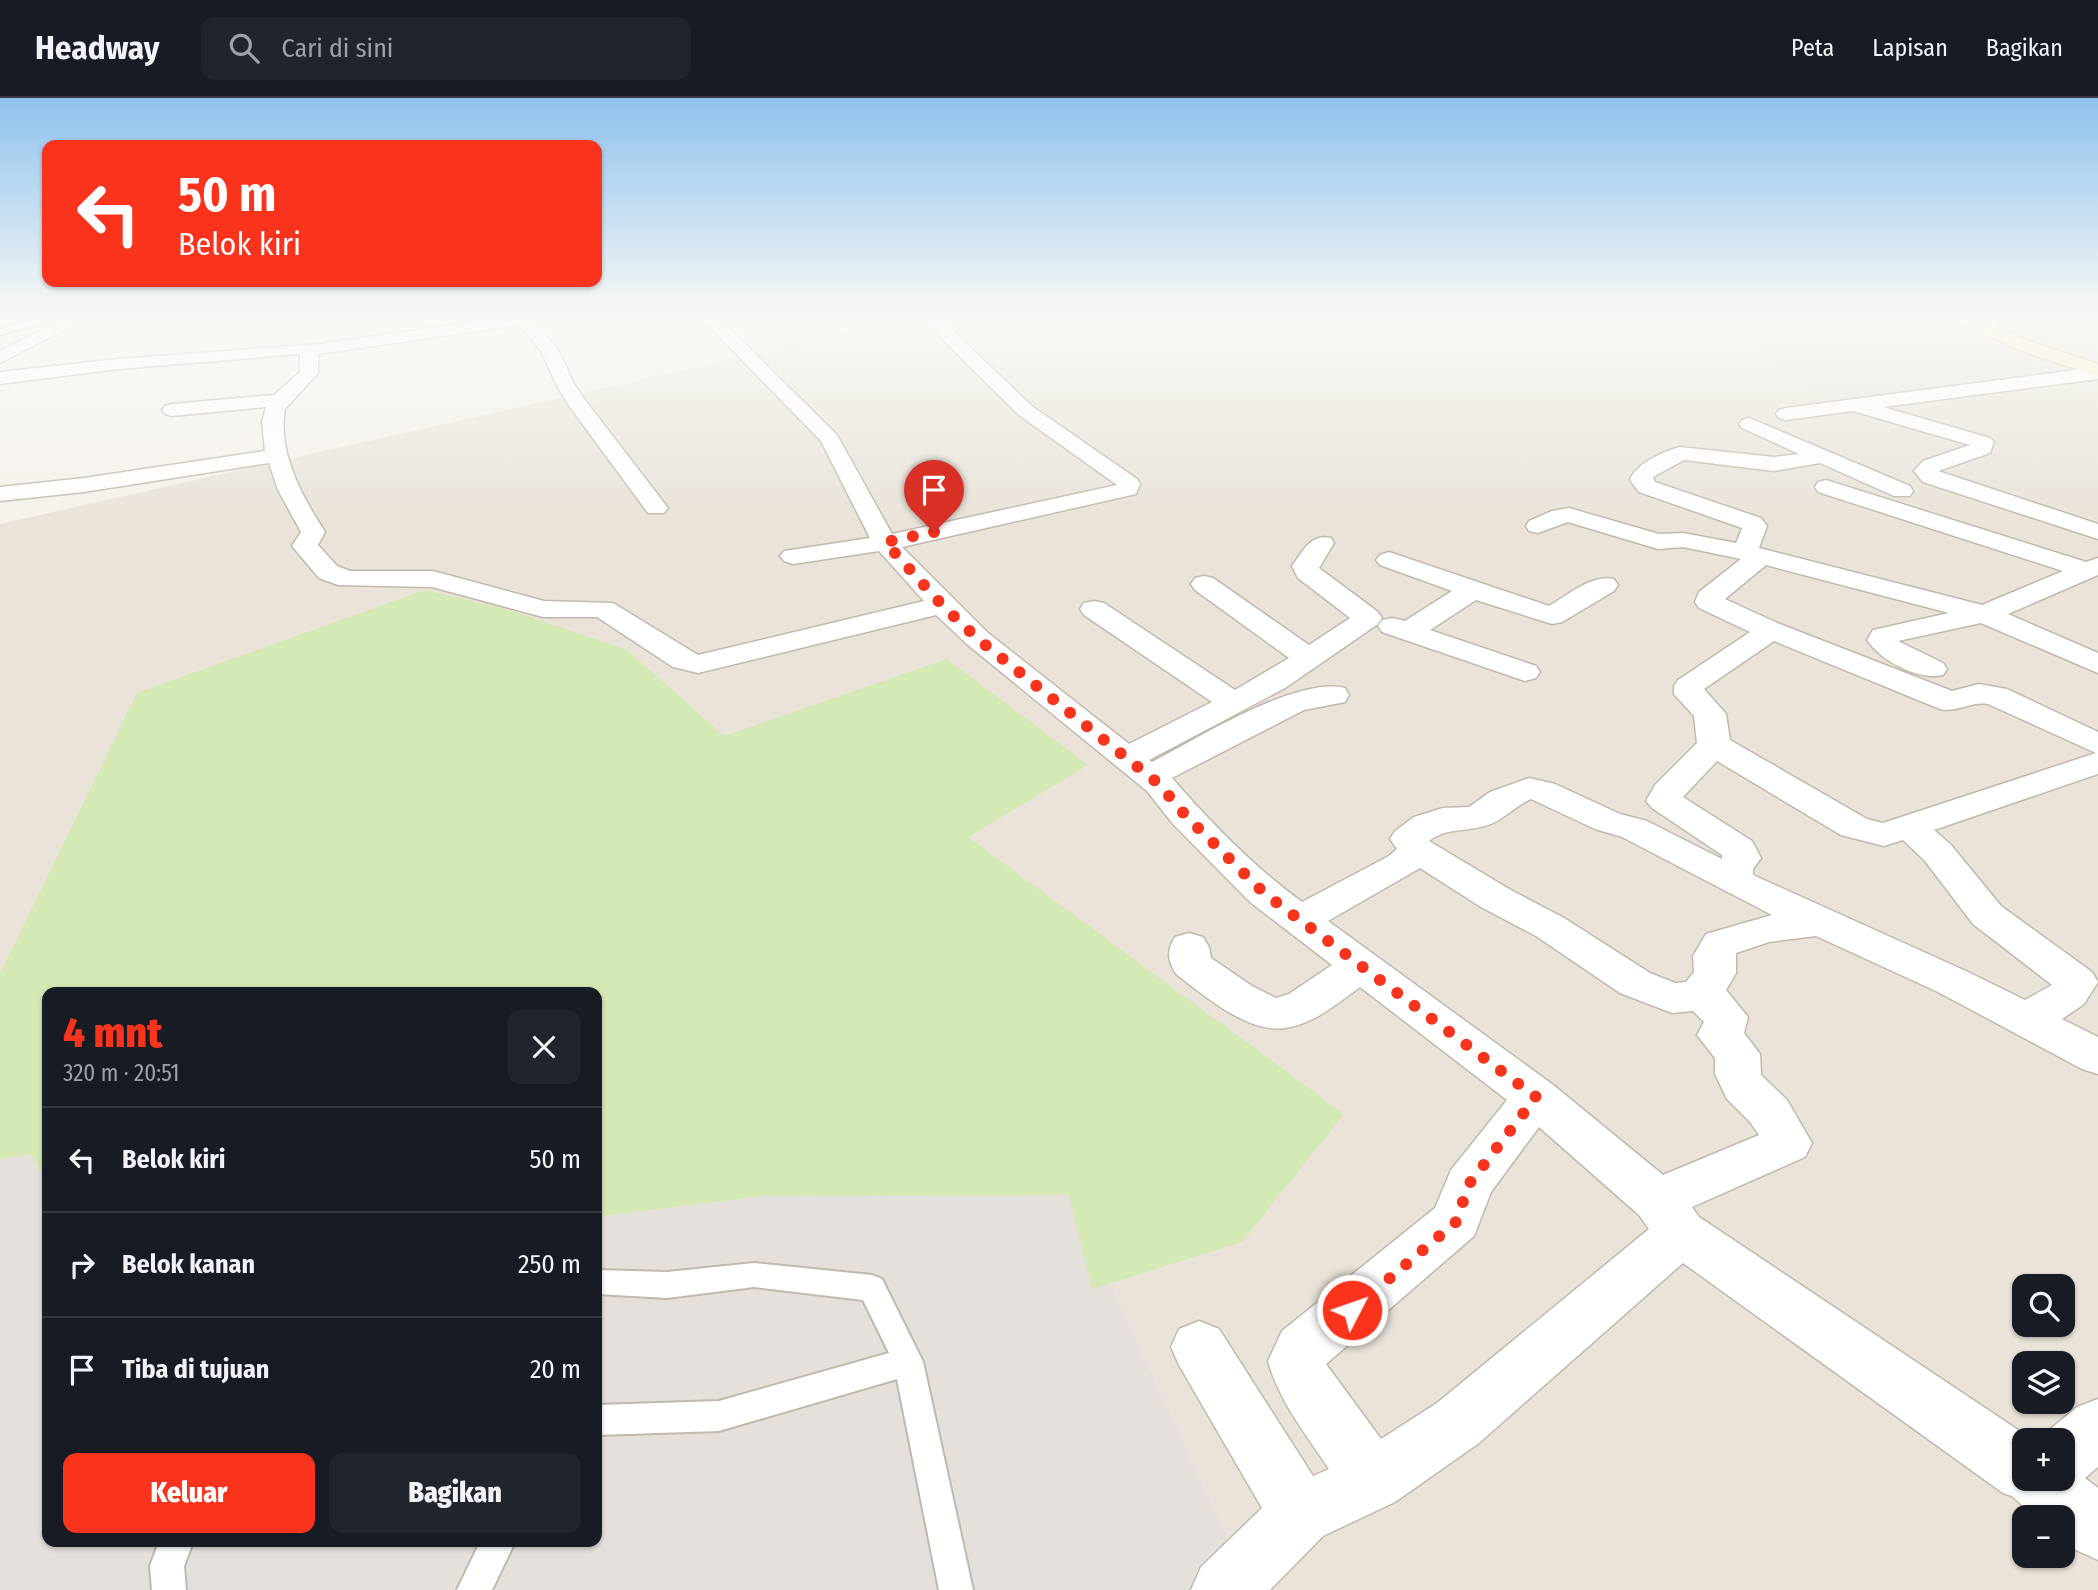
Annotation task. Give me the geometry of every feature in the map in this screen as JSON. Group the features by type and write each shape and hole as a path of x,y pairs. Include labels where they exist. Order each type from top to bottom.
{"street":[{"path":"295,387 281,400 273,422 279,455 297,509 313,532 305,546 328,572 347,579 433,579 543,609 603,609 683,661 698,664 942,605"},
{"path":"567,387 656,508"},
{"path":"782,387 830,439 885,542 942,605 988,647 1138,767 1264,893 1536,1097 1669,1217 2012,1462"},
{"path":"793,556 885,542 1122,492 1129,486 1123,478 1046,427 1000,387"},
{"path":"1786,414 1986,387"},
{"path":"172,410 281,400"},
{"path":"1854,405 1983,442 1982,448 1931,466 1925,471 1931,477 2098,532"},
{"path":"1749,424 1940,510 1977,533"},
{"path":"1825,456 1774,464 1679,453 1643,474 1641,480 1647,487 1755,526 1753,554 1709,598 1709,602 1765,628 1951,702 1979,693 1996,696 2097,760"},
{"path":"7,501 84,485 279,455"},
{"path":"1826,487 2092,568"},
{"path":"1940,510 1994,498"},
{"path":"1538,526 1569,515 1662,543 1683,540 1753,554 1984,614 2098,664"},
{"path":"1322,543 1305,566 1307,572 1368,618 1525,672"},
{"path":"1389,560 1552,616 1605,585"},
{"path":"1932,669 1888,648 1881,639 1883,636 1984,614 2092,568"},
{"path":"1204,583 1310,659"},
{"path":"1408,631 1473,590"},
{"path":"1094,609 1234,704"},
{"path":"1138,767 1234,704 1310,659 1368,618"},
{"path":"1714,745 1710,714 1689,694 1689,687 1768,632 1765,628"},
{"path":"1138,767 1295,702 1334,695"},
{"path":"1714,745 1854,827 1884,835 2097,760"},
{"path":"1714,745 1667,792 1664,801 1739,849 1742,858 1734,870 1734,880"},
{"path":"1707,995 1672,998 1635,983 1550,927 1495,898 1418,851 1408,839 1427,825 1443,818 1460,820 1481,815 1502,799 1528,788 1575,804 1618,826 1634,829 1746,888 2026,1018 2098,1057"},
{"path":"1909,826 1938,853 1987,915 2077,982 2074,989 2062,999 2026,1018"},
{"path":"1299,920 1402,864 1418,851"},
{"path":"1224,1590 1301,1514 1373,1480 1458,1423 1669,1217 1788,1143 1768,1110 1741,1086 1736,1070 1738,1054 1719,1035 1725,1027 1726,1017 1710,1003 1704,987 1713,979 1717,964 1714,956 1720,944 1768,927 1823,922"},
{"path":"1189,947 1191,964 1255,1006 1274,1013 1295,1010 1360,966"},
{"path":"1373,1480 1301,1377 1296,1361 1302,1349 1456,1222 1469,1184 1536,1097"},
{"path":"1199,1348 1301,1514"},
{"path":"2075,1447 2098,1428"},
{"path":"2051,1491 2098,1528"}],"lane":[{"path":"602,1282 667,1285 754,1275 872,1288 908,1362 956,1590"},
{"path":"602,1420 719,1416 908,1362"},
{"path":"169,1590 167,1566 174,1547"},
{"path":"474,1590 496,1547"}],"shaded area":[{"path":"610,387 1886,387 1908,397 2007,387 2098,387 2098,1590 1251,1590 602,997 602,987 42,987 42,999 0,1056 0,524"},
{"path":"1801,387 2007,387 1908,397 1882,410"},
{"path":"31,1155 42,1173 42,1547 602,1547 602,1216 765,1196 1069,1195 1251,1590 0,1590 0,1159"}],"green space":[{"path":"425,590 513,611 627,650 724,736 947,659 1088,765 968,837 1344,1114 1242,1242 1092,1289 1069,1195 765,1196 602,1216 602,987 42,987 42,1173 31,1155 0,1159 0,974 137,693"}],"route":[{"path":"934,532 885,542 942,605 978,639 1159,784 1186,816 1264,893 1536,1097 1469,1184 1456,1222 1352,1310"}]}
